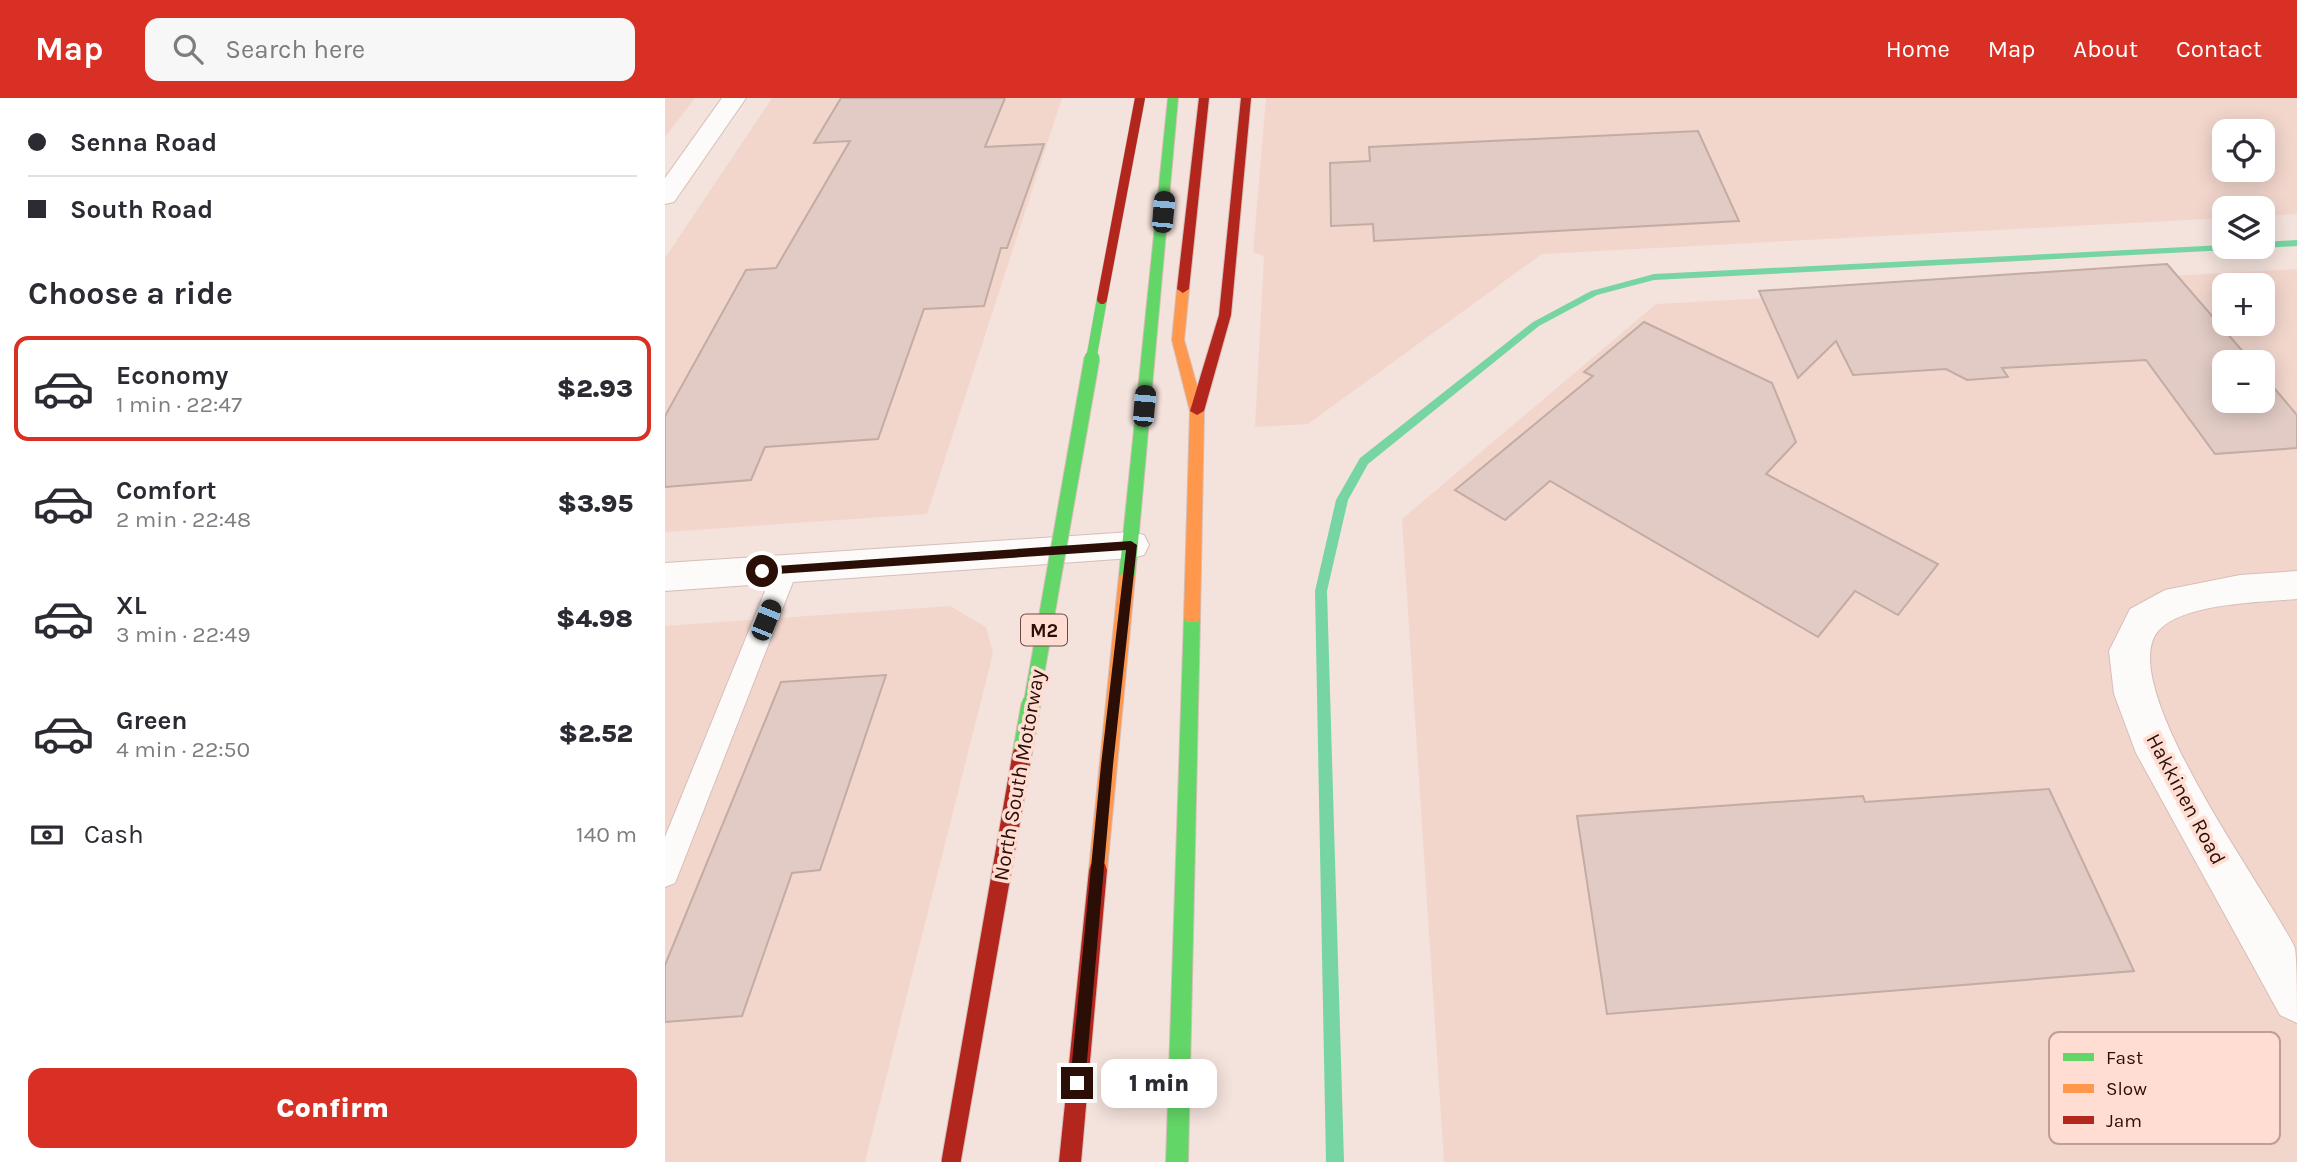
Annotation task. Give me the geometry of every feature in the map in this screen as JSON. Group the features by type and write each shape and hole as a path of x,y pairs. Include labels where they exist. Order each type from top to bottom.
{"main road":[{"name":"North South Motorway","path":"951,1162 1125,166 1140,98"},
{"path":"1070,1162 1173,98"},
{"path":"1197,411 1178,340 1204,98"},
{"path":"1177,1162 1197,411 1225,315 1246,98"}],"street":[{"path":"665,195 734,98"},
{"path":"665,577 1131,545"},
{"name":"Hakkinen Road","path":"2297,585 2241,589 2178,600 2144,620 2129,651 2134,694 2157,753 2297,998"}],"lane":[{"path":"665,873 786,569"}],"shaded area":[{"path":"665,98 695,98 665,137"},
{"path":"772,98 1062,98 927,514 665,532 665,258"},
{"path":"1266,98 2297,98 2297,214 2275,215 2275,196 2212,196 2212,219 1542,254 1308,424 1255,427 1264,256 1253,252"},
{"path":"2297,269 2297,1162 1444,1162 1402,519 1656,304 2212,274 2212,336 2275,336 2275,273 2224,273"},
{"path":"950,606 986,627 993,653 865,1162 665,1162 665,626"}],"building":[{"path":"841,98 1005,98 985,147 1044,144 1007,248 1001,248 984,306 924,309 878,439 765,447 751,480 665,487 665,416 746,270 776,268 850,141 814,143"},
{"path":"1698,131 1739,221 1374,241 1373,224 1331,226 1330,163 1370,161 1369,147"},
{"path":"2167,264 2212,316 2212,336 2229,336 2242,350 2212,350 2212,413 2275,413 2275,389 2297,415 2297,448 2215,454 2146,360 2002,368 2008,377 1967,380 1946,369 1853,375 1836,341 1798,378 1759,291"},
{"path":"1644,322 1772,383 1796,442 1766,474 1938,564 1898,615 1855,591 1818,637 1550,481 1505,520 1455,490 1593,376 1584,372"},
{"path":"886,675 820,870 792,873 742,1016 665,1022 665,965 781,682"},
{"path":"2049,789 2134,971 1607,1014 1577,816 1863,796 1865,802"}],"waterway":[{"path":"2275,244 2297,243"},
{"path":"1335,1162 1321,591 1342,500 1364,461 1536,324 1594,293 1654,277 2212,248"}],"traffic: fast":[{"path":"1127,576 1173,98"},
{"path":"1022,755 1102,299"},
{"path":"1177,1162 1192,618"}],"traffic: slow":[{"path":"1183,289 1178,340 1197,411 1192,618"},
{"path":"1098,870 1127,576"}],"traffic: jam":[{"path":"1102,299 1140,98"},
{"path":"1183,289 1204,98"},
{"path":"1197,411 1225,315 1246,98"},
{"path":"951,1162 1022,755"},
{"path":"1070,1162 1098,870"}],"route":[{"path":"762,571 1131,545 1077,1083"}]}
